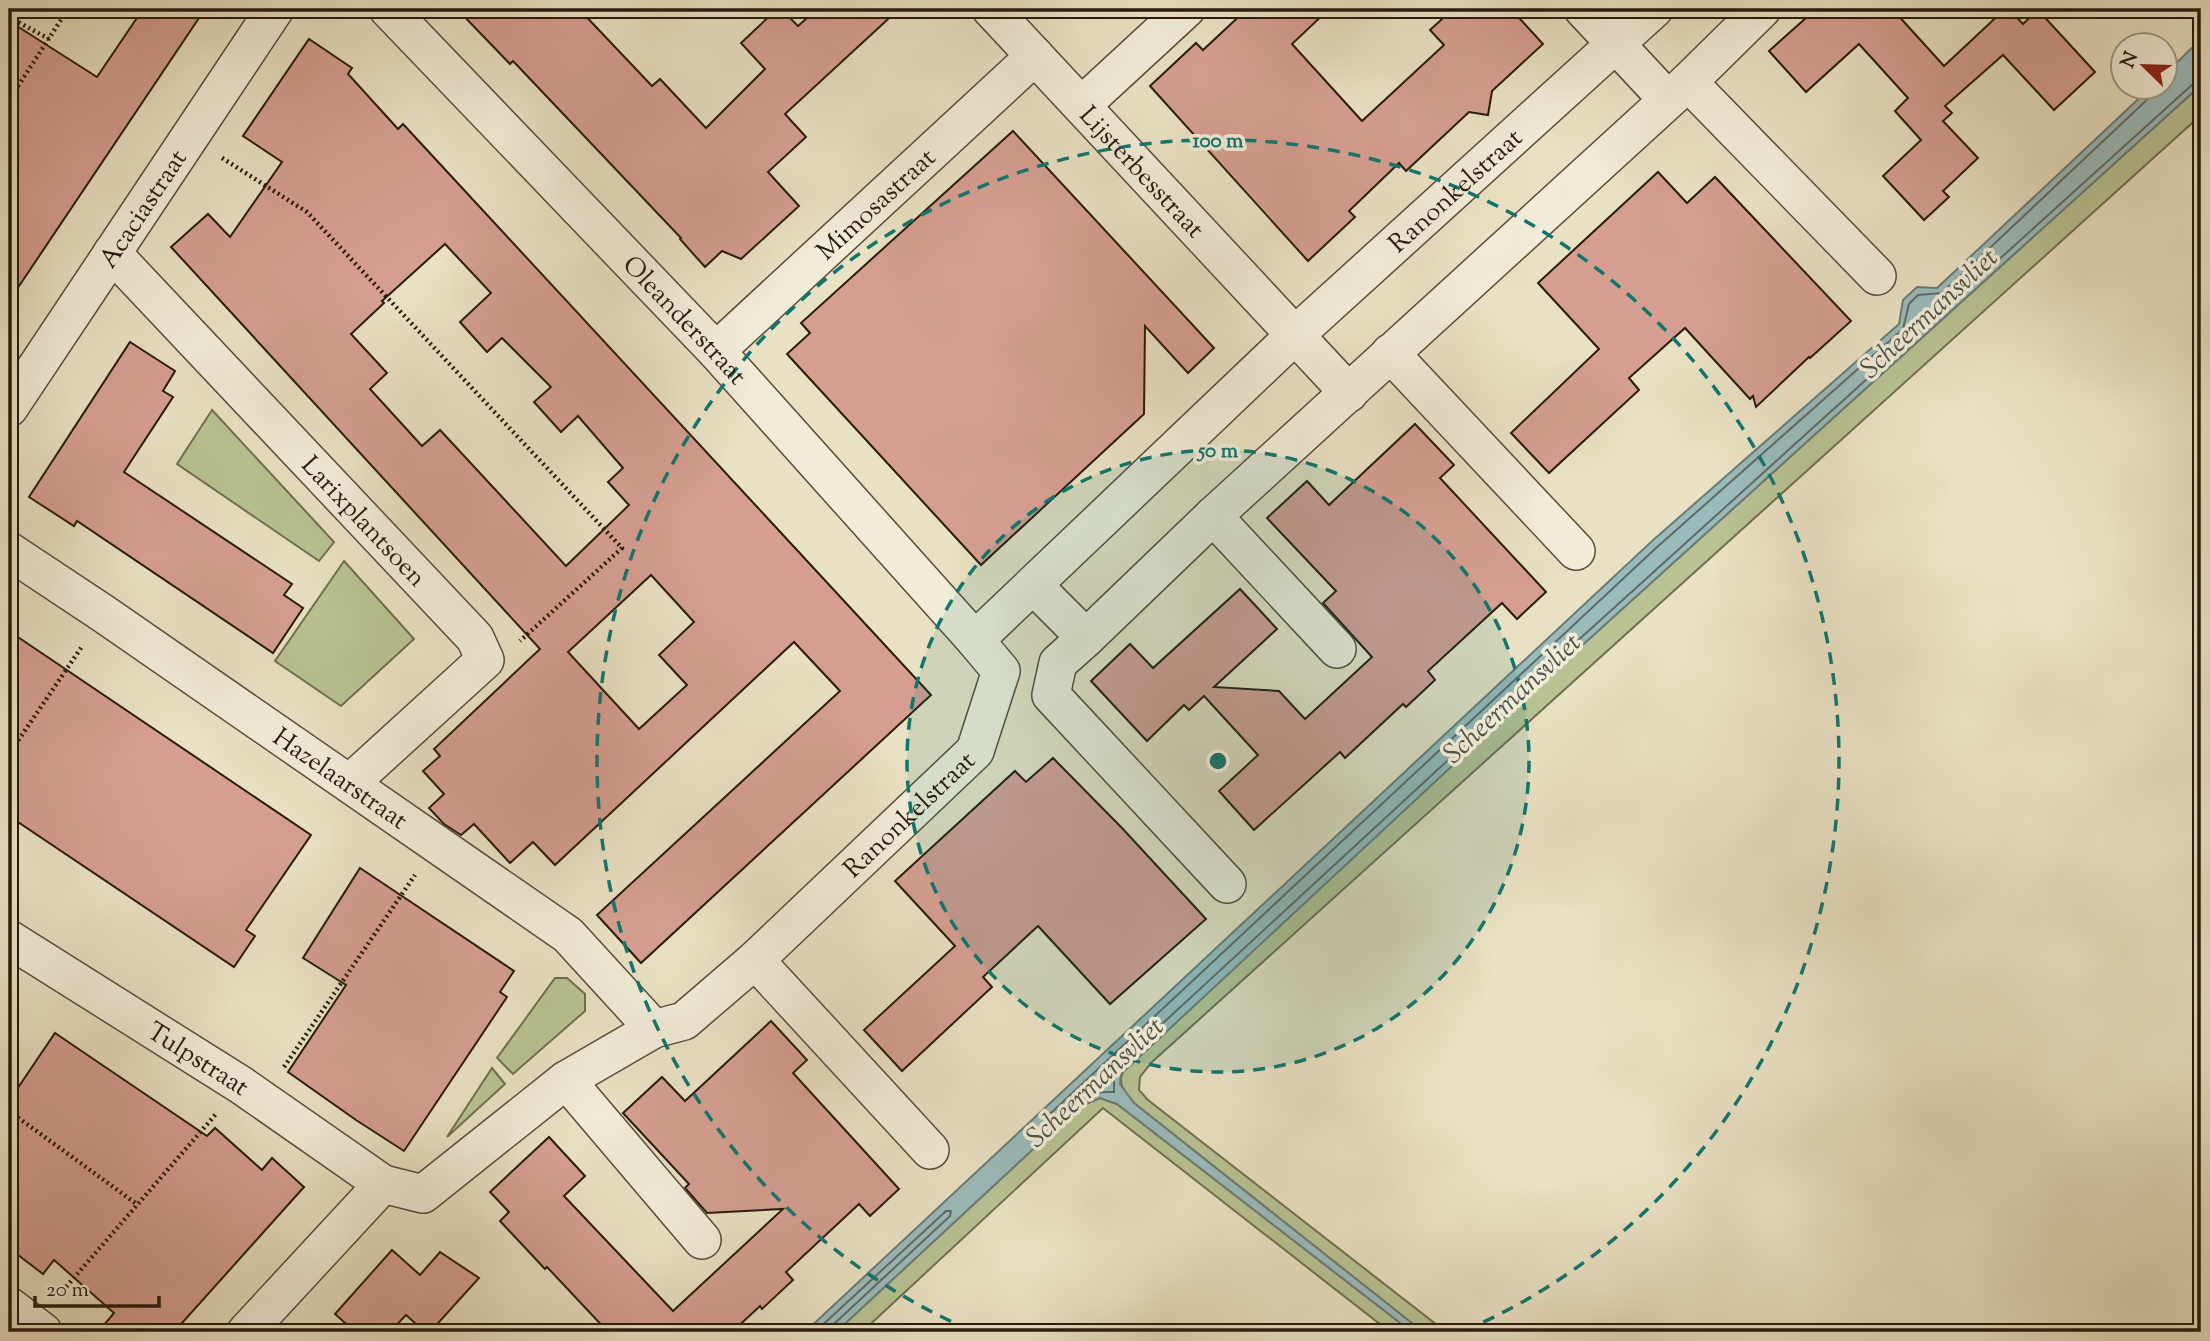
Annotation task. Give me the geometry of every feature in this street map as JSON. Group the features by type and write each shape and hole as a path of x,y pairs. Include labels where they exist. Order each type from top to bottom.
{"street":[{"name":"Acaciastraat","path":"9,408 275,9"},
{"name":"Oleanderstraat","path":"388,9 716,351 975,640"},
{"name":"Lijsterbesstraat","path":"991,9 1082,104 1294,336"},
{"path":"1082,104 1186,9"},
{"path":"1583,9 1615,44 1678,91 1877,276"},
{"name":"Ranonkelstraat","path":"383,1185 423,1194 566,1080 654,1030 684,1021 755,960 975,751 1001,671 975,640 1294,336 1654,9"},
{"path":"1227,884 1051,695 1058,663 1213,516 1678,91 1762,9"},
{"name":"Mimosastraat","path":"716,351 1035,56"},
{"name":"Larixplantsoen","path":"112,253 475,638 485,660"},
{"path":"1294,336 1349,393"},
{"path":"1390,353 1576,551"},
{"path":"1213,516 1337,649"},
{"name":"Hazelaarstraat","path":"9,551 568,935 654,1030"},
{"path":"1034,586 1086,638"},
{"path":"350,783 485,660"},
{"name":"Tulpstraat","path":"9,939 251,1092 383,1185"},
{"path":"755,960 930,1150"},
{"path":"566,1080 702,1240"},
{"path":"246,1332 383,1185"}],"path":[{"path":"9,100 68,9"},
{"path":"9,17 49,39"},
{"path":"189,136 307,212 622,548 511,649 485,660"},
{"path":"9,754 104,614"},
{"path":"28,1321 138,1205 251,1092 436,843"},
{"path":"9,1111 138,1205"}],"green space":[{"path":"2201,85 2201,115 1152,1062 1140,1077 1139,1090 1148,1100 1446,1332 1423,1332 1134,1103 1121,1081 1127,1066 1567,659"},
{"path":"212,410 334,542 319,561 177,464"},
{"path":"344,561 414,639 341,706 275,661"},
{"path":"555,978 567,978 585,994 585,1011 513,1074 497,1058"},
{"path":"492,1068 505,1084 447,1137"},
{"path":"1100,1098 1117,1104 1412,1332 1390,1332 1103,1108 862,1332 836,1332 1059,1125 1081,1106"}],"water":[{"name":"Scheermansvliet","path":"2201,39 2201,85 1567,659 1121,1074 1120,1084 1134,1103 1423,1332 1412,1332 1117,1104 1100,1098 1081,1106 1059,1125 836,1332 805,1332 1651,542 1899,324 1903,300 1917,287 1937,288 2135,102 2178,102 2178,61"}],"building":[{"path":"143,9 205,9 9,301 9,21 97,77"},
{"path":"457,9 579,9 652,86 660,79 706,128 765,69 741,43 777,9 781,9 798,26 817,9 899,9 785,114 806,137 768,172 799,206 741,259 722,251 705,267 681,238 513,61 510,64"},
{"path":"1247,9 1329,9 1292,44 1362,121 1444,45 1430,30 1453,9 1511,9 1543,44 1492,91 1488,115 1469,112 1406,171 1399,163 1349,211 1355,217 1308,261 1150,86 1196,43 1203,50"},
{"path":"1816,9 1898,9 1895,12 1944,66 2005,9 2009,9 2023,24 2038,10 2095,72 2054,110 2003,55 1945,106 1952,113 1943,121 1978,158 1943,191 1949,197 1924,220 1883,176 1921,140 1895,111 1908,98 1859,44 1806,92 1769,51"},
{"path":"309,39 352,68 348,74 398,129 403,124 931,695 641,963 597,915 840,691 794,642 555,865 533,842 510,863 474,824 461,835 444,824 429,808 444,794 423,771 440,756 434,749 540,649 171,247 208,214 230,237 282,162 243,136","holes":["445,244 491,293 460,322 487,352 502,338 551,387 534,402 561,432 578,416 623,468 608,482 629,505 566,566 440,430 422,446 370,389 387,373 351,334 384,303 382,301","651,575 694,622 659,655 687,685 639,729 568,652"]},
{"path":"1013,131 1214,348 1188,373 1145,326 1144,414 981,565 787,354 810,333 801,323"},
{"path":"1658,172 1687,203 1715,177 1851,321 1756,407 1753,396 1750,399 1685,328 1629,378 1639,390 1549,473 1511,433 1599,349 1538,283"},
{"path":"130,342 175,371 163,391 173,397 124,472 292,584 284,595 303,608 273,653 77,521 74,526 29,497"},
{"path":"1415,424 1454,465 1440,478 1546,592 1517,619 1502,603 1428,671 1435,680 1406,707 1403,704 1345,758 1340,752 1254,830 1219,791 1258,755 1204,696 1189,710 1184,705 1147,741 1091,681 1130,644 1153,668 1240,589 1277,629 1214,687 1279,691 1305,719 1372,657 1323,603 1336,591 1267,518 1307,481 1329,505"},
{"path":"9,631 311,835 246,930 255,936 234,967 9,816"},
{"path":"1053,758 1206,919 1110,1004 1038,926 983,977 992,987 902,1071 864,1030 955,946 895,881 1015,771 1026,782"},
{"path":"360,868 514,971 500,992 507,997 404,1151 288,1072 346,985 303,958"},
{"path":"771,1021 807,1060 793,1073 899,1189 870,1216 859,1204 786,1272 793,1280 732,1332 608,1332 500,1221 509,1212 490,1192 549,1137 585,1176 564,1196 673,1311 783,1209 707,1213 685,1188 689,1184 623,1113 662,1077 685,1101"},
{"path":"55,1033 207,1136 215,1128 262,1170 272,1158 304,1187 174,1332 98,1332 114,1313 54,1260 43,1274 9,1248 9,1101"},
{"path":"392,1250 420,1275 440,1252 479,1278 430,1332 425,1332 406,1315 390,1332 355,1332 335,1314"}]}
